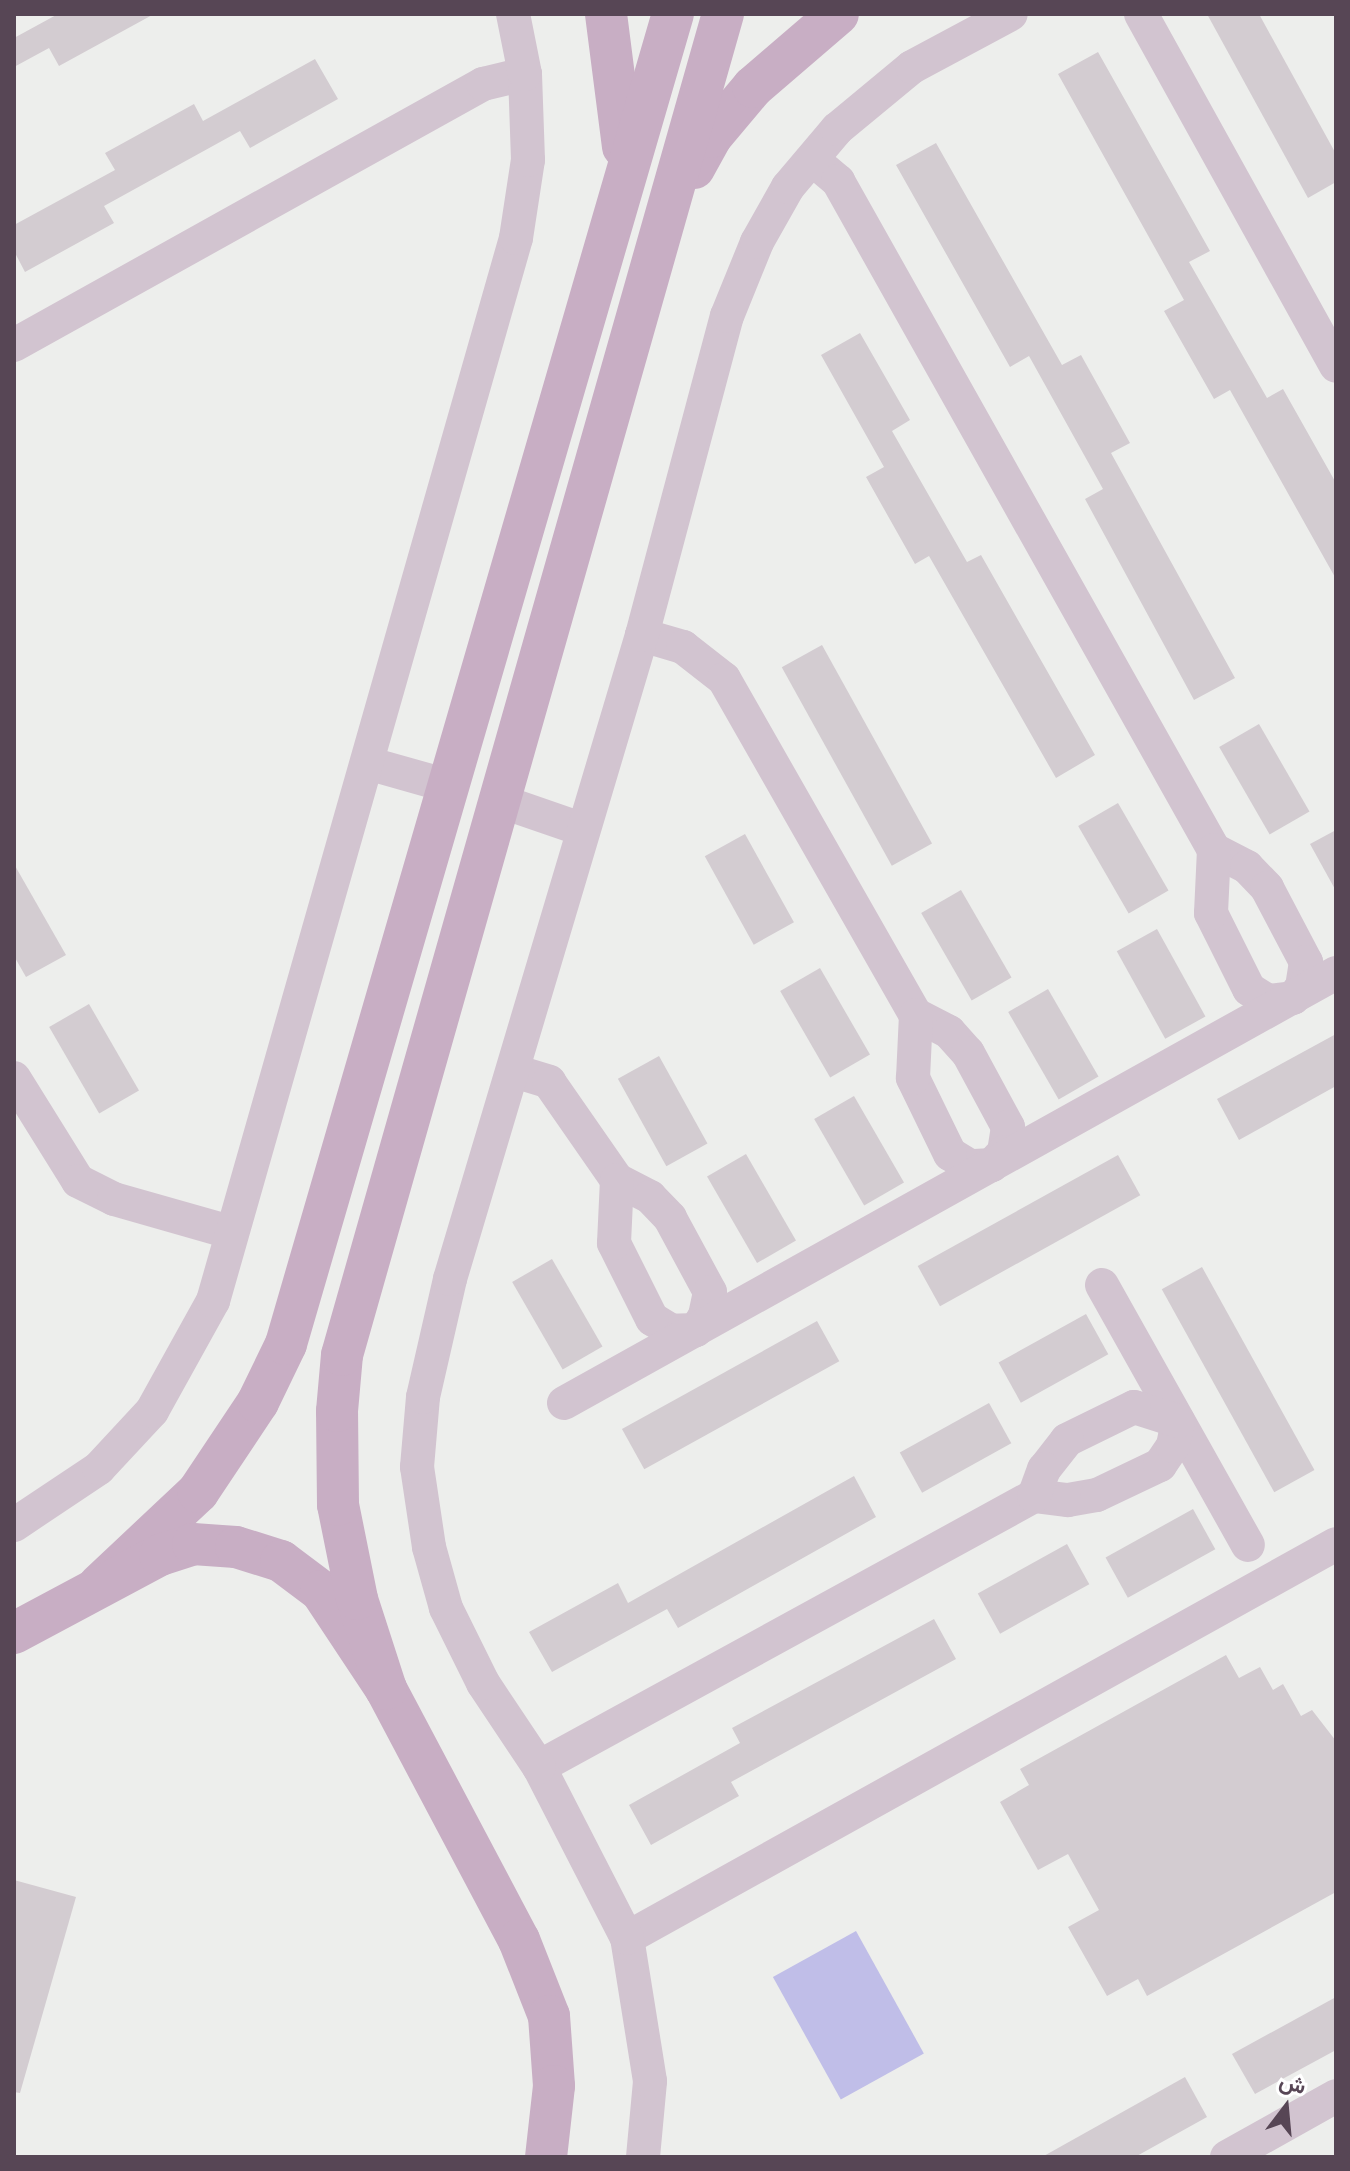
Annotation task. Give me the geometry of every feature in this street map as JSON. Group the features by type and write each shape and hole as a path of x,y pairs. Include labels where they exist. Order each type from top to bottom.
{"main road":[{"path":"606,14 620,94 625,178"},
{"path":"99,1585 198,1492 258,1402 286,1344 452,787 673,14"},
{"path":"386,1689 357,1599 338,1505 337,1411 342,1355 497,800 657,254 723,14"},
{"path":"657,254 711,137 753,87 838,14"},
{"path":"14,1633 99,1585 193,1544 236,1547 281,1561 321,1591 386,1689 519,1940 549,2016 554,2086 546,2157"}],"street":[{"path":"14,1525 99,1468 152,1411 213,1301 230,1232 516,238 528,160 525,74 513,14"},
{"path":"643,2157 650,2081 627,1938 539,1767 483,1683 446,1608 429,1547 417,1467 423,1397 450,1279 514,1071 581,829 642,635 727,316 757,242 788,187 837,129 912,67 1011,14"},
{"path":"1141,14 1336,366"},
{"path":"14,345 483,84 525,74"},
{"path":"813,160 838,181 1214,850 1211,913 1249,989 1268,1001 1293,998 1302,987 1306,962 1267,888 1247,867 1214,850"},
{"path":"642,635 683,647 724,679 916,1015 913,1078 950,1154 970,1166 992,1165 1004,1152 1008,1127 968,1053 949,1032 916,1015"},
{"path":"367,763 452,787"},
{"path":"497,800 581,829"},
{"path":"564,1403 1336,973"},
{"path":"514,1071 549,1082 617,1180 650,1197 670,1218 710,1292 705,1316 696,1330"},
{"path":"14,1078 78,1181 114,1199 230,1232"},
{"path":"617,1180 614,1243 652,1319 672,1331 696,1330"},
{"path":"1102,1285 1248,1545"},
{"path":"1034,1496 1044,1469 1067,1440 1134,1407 1178,1421"},
{"path":"539,1767 1034,1496 1068,1500 1097,1495 1160,1465 1173,1446 1178,1421"},
{"path":"627,1938 1336,1544"},
{"path":"1227,2157 1336,2096"}],"shaded area":[{"path":"856,1931 924,2053 841,2100 773,1977"}],"building":[{"path":"58,14 154,14 59,66 49,48 14,67 14,38"},
{"path":"1207,14 1259,14 1336,154 1336,182 1308,198"},
{"path":"1098,52 1210,251 1189,262 1267,398 1283,389 1336,483 1336,579 1230,390 1214,399 1164,311 1184,300 1058,74"},
{"path":"315,59 338,99 250,148 240,131 104,206 114,223 25,272 14,251 14,225 115,170 105,153 194,104 203,121"},
{"path":"936,143 1062,365 1081,355 1130,443 1111,453 1235,678 1194,700 1085,499 1103,489 1029,356 1010,367 896,165"},
{"path":"860,333 910,420 892,431 967,562 981,555 1095,755 1056,778 929,556 915,564 866,477 884,467 821,355"},
{"path":"822,645 932,844 892,866 782,667"},
{"path":"1259,724 1310,811 1270,834 1219,747"},
{"path":"1118,803 1168,890 1129,913 1078,826"},
{"path":"1336,830 1336,891 1310,844"},
{"path":"745,834 794,922 754,945 705,856"},
{"path":"14,864 66,955 26,977 14,956"},
{"path":"961,890 1011,977 972,1000 921,913"},
{"path":"1157,929 1205,1016 1165,1039 1117,951"},
{"path":"820,968 870,1055 830,1078 780,991"},
{"path":"1048,989 1098,1076 1059,1099 1008,1012"},
{"path":"89,1004 139,1091 99,1114 49,1027"},
{"path":"1336,1034 1336,1086 1239,1140 1217,1099"},
{"path":"659,1056 707,1143 666,1166 618,1079"},
{"path":"854,1096 904,1183 864,1206 814,1119"},
{"path":"746,1154 796,1241 757,1263 707,1176"},
{"path":"1118,1155 1140,1195 940,1306 918,1266"},
{"path":"552,1259 602,1346 563,1369 512,1282"},
{"path":"1202,1267 1314,1470 1274,1492 1162,1289"},
{"path":"1086,1314 1108,1354 1021,1403 999,1362"},
{"path":"817,1321 839,1361 644,1469 622,1429"},
{"path":"989,1403 1011,1443 922,1493 900,1452"},
{"path":"854,1476 876,1517 678,1628 667,1609 552,1672 529,1632 618,1583 628,1603"},
{"path":"1193,1509 1215,1549 1128,1598 1106,1557"},
{"path":"1067,1544 1089,1584 1000,1634 978,1593"},
{"path":"934,1619 956,1659 731,1782 739,1796 651,1845 629,1805 740,1743 732,1728"},
{"path":"1226,1655 1239,1678 1260,1667 1273,1690 1283,1684 1301,1716 1312,1710 1336,1741 1336,1892 1147,1996 1138,1979 1107,1996 1068,1927 1099,1910 1068,1854 1038,1870 1000,1802 1029,1785 1020,1769"},
{"path":"14,1880 76,1897 20,2093 14,2092"},
{"path":"1336,1997 1336,2050 1255,2094 1232,2054"},
{"path":"1185,2077 1207,2117 1135,2157 1042,2157"}]}
